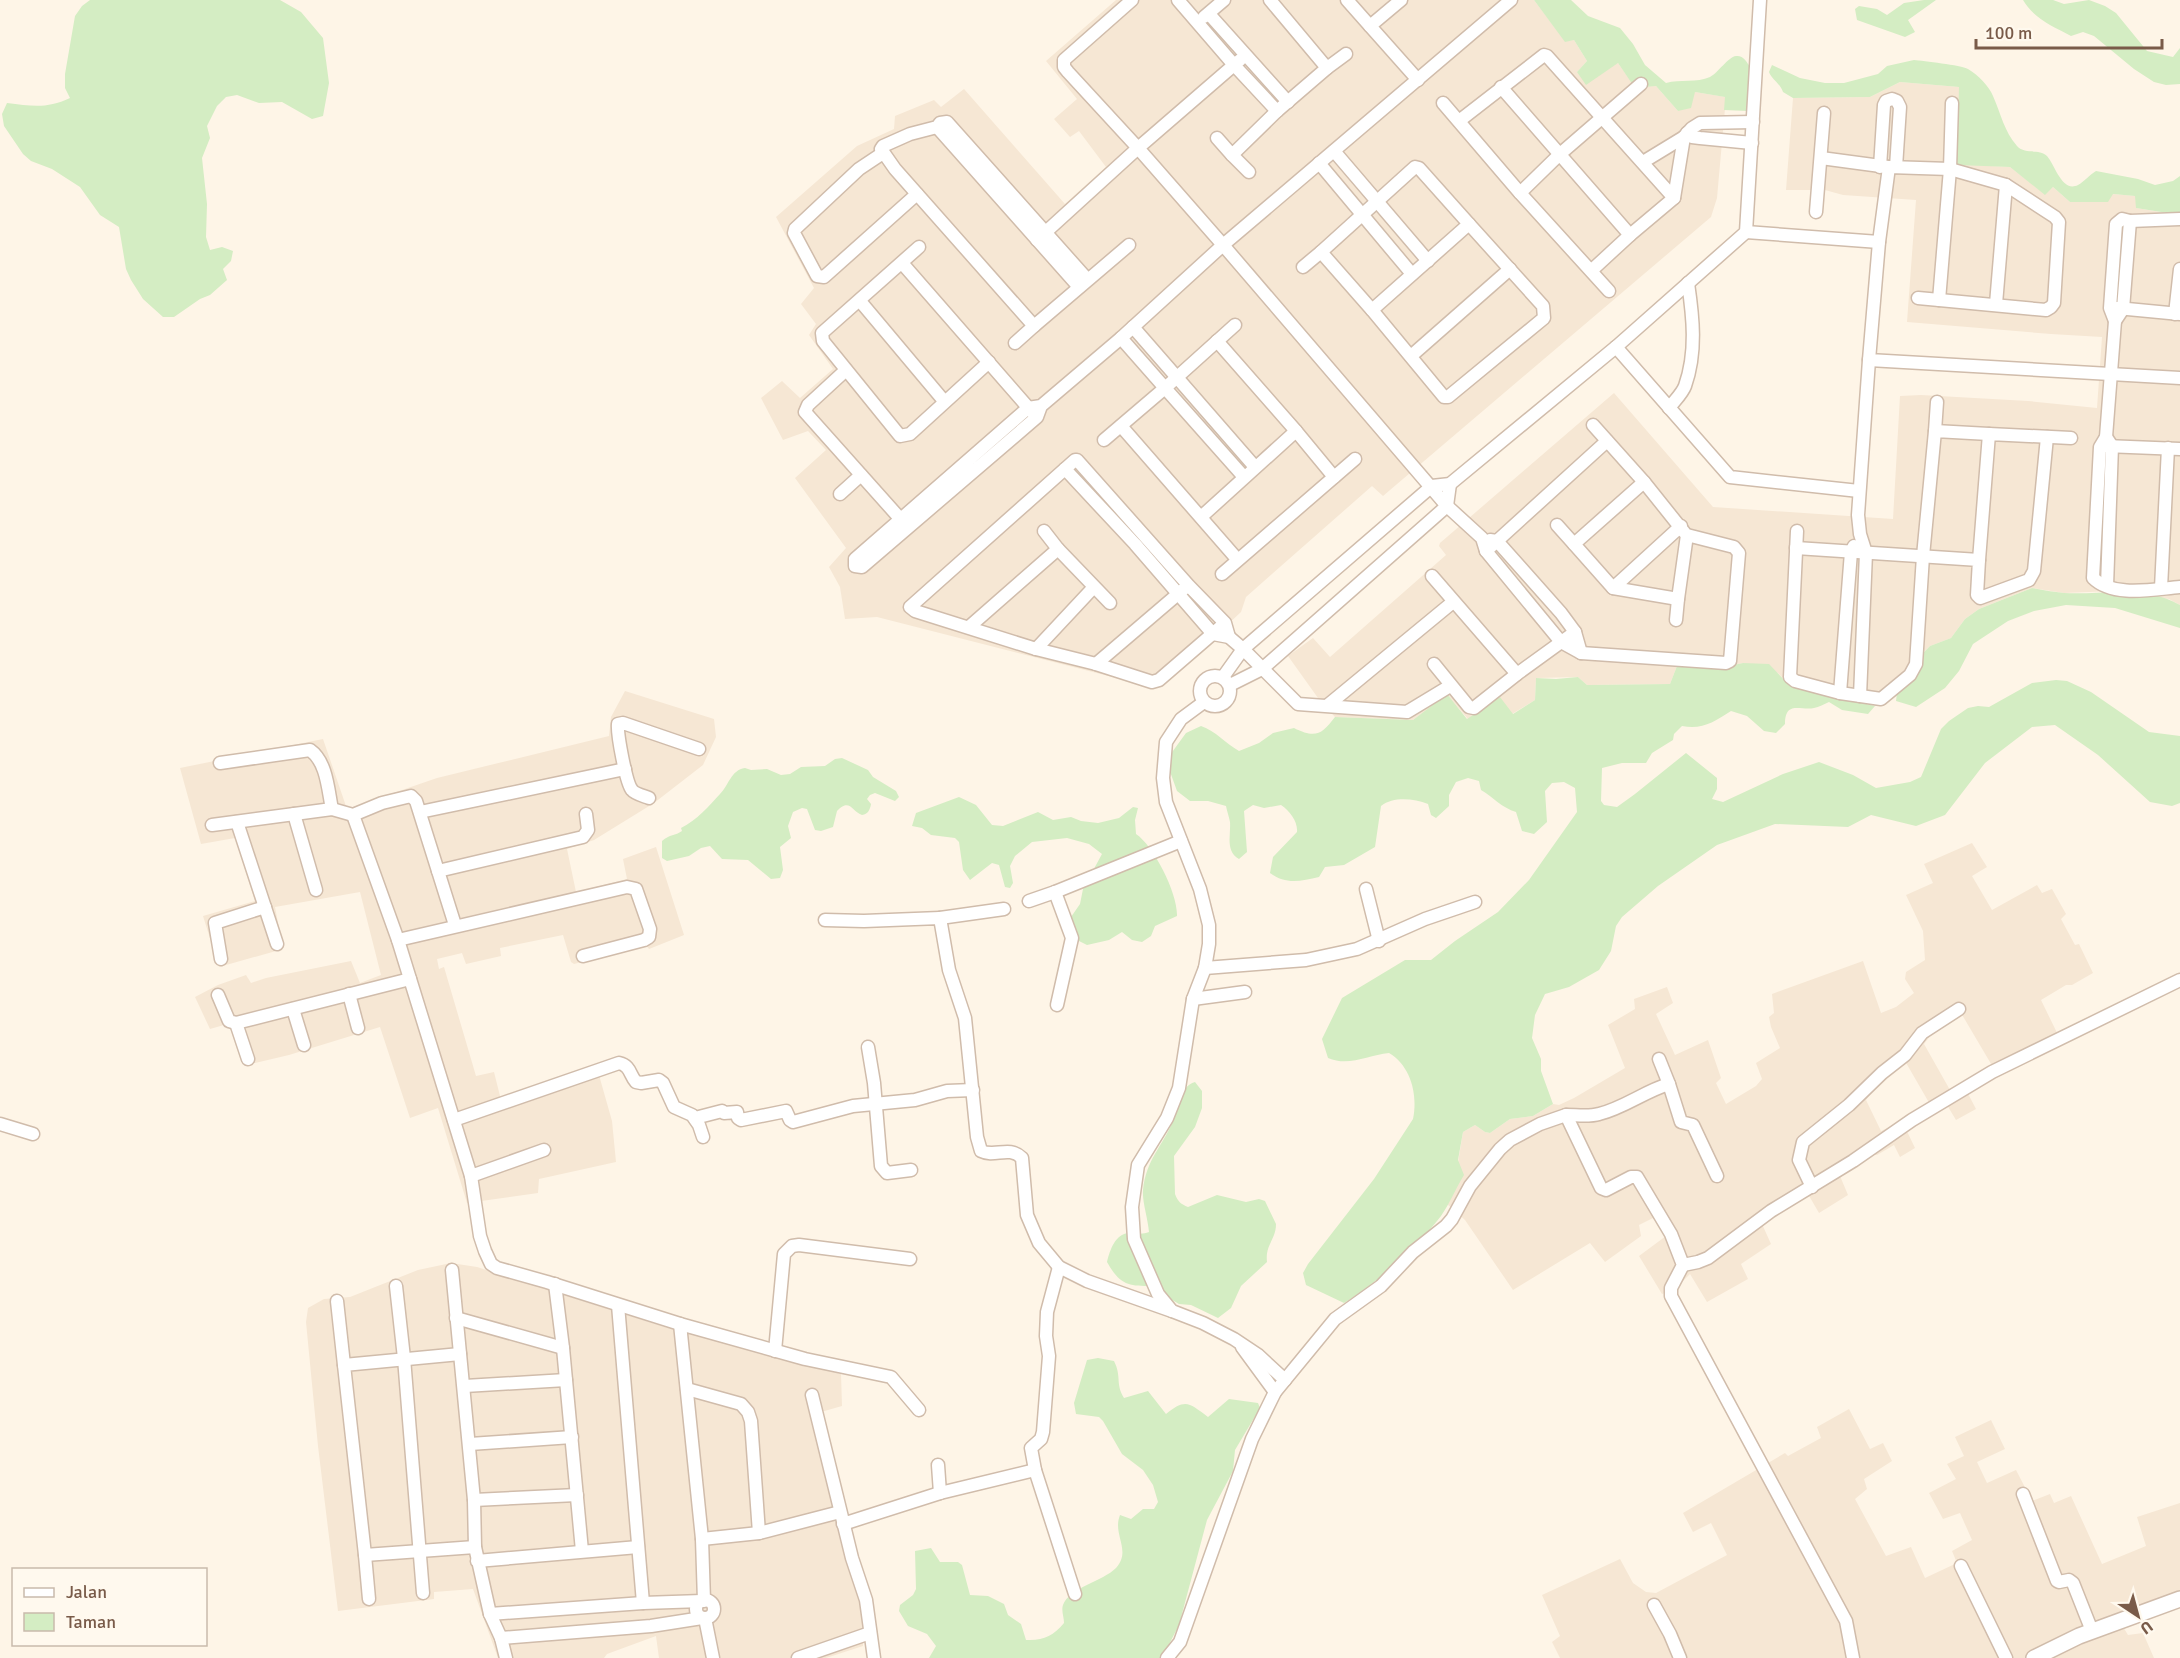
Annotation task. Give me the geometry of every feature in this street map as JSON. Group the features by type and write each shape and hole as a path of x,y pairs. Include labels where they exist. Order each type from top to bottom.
{"street":[{"path":"1131,0 1064,60 1064,67 1223,244 1447,506 1482,538 1486,551 1561,642 1581,653 1729,662 1739,551 1734,547 1684,530 1593,425"},
{"path":"1178,0 1277,111"},
{"path":"1198,23 1224,0"},
{"path":"1270,0 1327,68"},
{"path":"1347,0 1418,80"},
{"path":"1370,26 1401,0"},
{"path":"846,370 808,405 805,412 904,522 1121,338 1223,244 1511,0"},
{"path":"1226,681 1243,649 1432,486 1450,484 1616,347 1746,232 1760,4"},
{"path":"1209,14 1288,102"},
{"path":"1232,155 1277,111 1347,54"},
{"path":"1458,121 1541,56 1546,55 1674,198"},
{"path":"1040,236 1245,56"},
{"path":"1520,193 1560,154 1641,84"},
{"path":"1500,87 1630,235"},
{"path":"1443,103 1520,193 1609,291"},
{"path":"1940,300 1950,169 1952,103"},
{"path":"1816,212 1824,113"},
{"path":"1034,326 883,153 881,148 885,144 947,122 1040,236 1083,283"},
{"path":"1643,162 1686,135 1700,123 1753,122"},
{"path":"1686,135 1752,143"},
{"path":"1592,270 1674,198 1686,135"},
{"path":"1217,138 1249,172"},
{"path":"1334,151 1428,261"},
{"path":"883,153 859,169 795,229 794,232 817,276 824,277 917,194"},
{"path":"1821,158 1889,167 1950,169 2006,185 2055,217 2058,222 2054,303 2046,310 1918,298"},
{"path":"1319,163 1412,273"},
{"path":"1303,267 1415,167 1419,168 1544,306 1544,318 1448,397 1444,396 1321,252"},
{"path":"1860,696 1866,553 1860,534 1859,491 1879,243 1889,167"},
{"path":"1996,304 2006,185"},
{"path":"2180,219 2130,221 2122,219 2116,224 2116,308 2109,374 2106,443 2107,586 2128,590 2180,587"},
{"path":"1372,310 1469,224"},
{"path":"1746,232 1879,243"},
{"path":"1015,343 1129,245"},
{"path":"919,247 821,336 823,340 900,436 910,434 989,362"},
{"path":"902,263 989,362 1035,410"},
{"path":"1411,356 1510,269"},
{"path":"2116,308 2177,314 2180,269"},
{"path":"1669,408 1685,388 1693,356 1694,317 1688,283"},
{"path":"860,301 944,401"},
{"path":"1104,440 1235,325"},
{"path":"1133,327 1255,467"},
{"path":"1121,338 1244,477"},
{"path":"1217,341 1296,430 1334,477"},
{"path":"1616,347 1730,477 1859,491"},
{"path":"1869,360 2180,378"},
{"path":"1797,531 1789,673 1791,679 1840,693 1881,699 1914,671 1916,664 1937,402"},
{"path":"1121,426 1238,559"},
{"path":"1202,517 1296,430"},
{"path":"1935,431 2071,438"},
{"path":"1989,434 1977,595 1980,598 2033,576 2047,437"},
{"path":"1486,551 1607,441"},
{"path":"2106,443 2174,449 2161,588"},
{"path":"1222,574 1355,459"},
{"path":"1225,623 1214,634 1156,681 1036,649 915,611 910,607 1065,468 1077,460 1184,589 1214,634 1229,638 1243,649 1299,704 1407,712 1450,686"},
{"path":"840,494 861,475"},
{"path":"1574,544 1644,482"},
{"path":"1226,681 1262,669 1447,506 1450,484"},
{"path":"1557,525 1613,588 1678,599"},
{"path":"1613,588 1684,530"},
{"path":"1676,620 1684,530"},
{"path":"1044,531 1058,549 1110,603"},
{"path":"1840,693 1851,552 1860,534"},
{"path":"1482,538 1497,541 1561,613 1575,632 1581,653"},
{"path":"1796,548 1979,560"},
{"path":"969,627 1058,549"},
{"path":"1432,576 1517,674"},
{"path":"1036,649 1094,588"},
{"path":"1184,589 1225,623 1229,638"},
{"path":"1096,664 1184,589"},
{"path":"1329,705 1453,602"},
{"path":"1434,664 1469,707 1474,708 1575,632"},
{"path":"1214,675 1226,681 1231,692 1224,703 1211,705 1204,702 1200,694 1200,687 1205,679 1214,675"},
{"path":"1172,1311 1158,1294 1134,1239 1132,1207 1138,1166 1167,1118 1179,1088 1192,999 1205,968 1209,944 1209,925 1200,889 1166,802 1163,778 1166,742 1181,719 1204,702"},
{"path":"649,798 633,791 625,769 617,729 620,723 699,749"},
{"path":"220,762 310,750 316,754 323,767 332,809"},
{"path":"420,812 625,769"},
{"path":"212,825 332,809 353,814 382,803 411,796 416,801 420,812 455,925"},
{"path":"294,814 316,890"},
{"path":"353,814 398,940 454,1120 471,1176 480,1236 491,1264 496,1268 775,1351 891,1377 919,1410"},
{"path":"438,871 583,837 588,830 586,814"},
{"path":"237,822 277,944"},
{"path":"1029,901 1181,841"},
{"path":"398,940 627,887 636,889 650,928 649,937 583,956"},
{"path":"1366,889 1379,940"},
{"path":"1055,892 1072,938 1057,1005"},
{"path":"1205,968 1316,958 1357,949 1425,919 1475,903"},
{"path":"221,959 215,923 265,907"},
{"path":"825,920 940,918 1004,909"},
{"path":"940,918 949,970 965,1018 977,1137 981,1151 990,1154 1007,1150 1017,1153 1022,1158 1029,1221 1039,1243 1059,1267 1087,1281 1203,1323 1239,1344 1269,1374 1284,1380"},
{"path":"218,995 229,1021 236,1023 410,979"},
{"path":"1683,1265 1698,1263 1708,1258 1771,1211 1912,1120 1992,1072 2180,980"},
{"path":"1192,999 1245,992"},
{"path":"349,994 358,1028"},
{"path":"293,1009 304,1045"},
{"path":"1812,1186 1799,1160 1803,1142 1850,1105 1882,1073 1905,1055 1922,1033 1959,1009"},
{"path":"236,1023 248,1059"},
{"path":"868,1047 881,1166 887,1173 912,1170"},
{"path":"1659,1059 1681,1122 1693,1125 1717,1176"},
{"path":"454,1120 619,1063 626,1065 636,1082 660,1080 676,1110 690,1113 699,1125 703,1137"},
{"path":"1167,1658 1180,1642 1252,1439 1275,1392 1335,1319 1381,1286 1413,1252 1446,1226 1470,1186 1510,1140 1540,1124 1566,1115 1601,1114 1669,1084"},
{"path":"695,1118 722,1111 724,1113 736,1112 741,1120 786,1111 793,1122 853,1106 915,1100 947,1091 973,1090"},
{"path":"1566,1115 1601,1188 1606,1190 1631,1177 1636,1177 1671,1234 1683,1265 1671,1288 1671,1296 1846,1621 1853,1658"},
{"path":"0,1124 33,1134"},
{"path":"471,1176 544,1150"},
{"path":"775,1351 784,1254 787,1249 799,1245 910,1259"},
{"path":"1059,1267 1047,1312 1046,1336 1049,1356 1043,1432 1041,1439 1030,1448 1075,1594"},
{"path":"452,1270 470,1444 475,1547 490,1614 501,1638 506,1658"},
{"path":"555,1284 582,1551"},
{"path":"396,1286 423,1593"},
{"path":"337,1301 369,1599"},
{"path":"618,1305 643,1603"},
{"path":"456,1318 563,1348"},
{"path":"680,1324 702,1539 703,1601"},
{"path":"344,1365 460,1354"},
{"path":"1269,1374 1275,1392"},
{"path":"465,1386 566,1380"},
{"path":"687,1389 741,1404 748,1412 751,1421 759,1533"},
{"path":"812,1395 852,1558 866,1599 874,1658"},
{"path":"470,1444 572,1437"},
{"path":"938,1465 940,1493"},
{"path":"702,1539 759,1533 842,1518 1035,1470"},
{"path":"2023,1494 2057,1581 2072,1581 2092,1631"},
{"path":"474,1500 577,1495"},
{"path":"365,1555 475,1547"},
{"path":"477,1561 638,1547"},
{"path":"1961,1566 2006,1658"},
{"path":"2034,1658 2057,1645 2180,1599"},
{"path":"490,1614 703,1601 712,1604 714,1609 712,1615 703,1618 651,1626 501,1638"},
{"path":"1654,1605 1680,1658"},
{"path":"703,1618 713,1658"},
{"path":"798,1658 870,1633"}],"shaded area":[{"path":"1116,0 1534,0 1565,41 1574,40 1587,61 1577,72 1618,63 1635,87 1656,86 1678,111 1695,92 1726,97 1717,198 1711,217 1383,496 1372,486 1246,597 1241,612 1161,687 1144,685 877,617 845,619 840,587 829,567 846,548 795,478 826,450 808,431 783,440 761,398 782,381 800,398 833,369 809,335 816,324 801,304 814,288 776,217 857,146 894,129 895,116 934,100 941,107 964,89 1065,204 1106,167 1079,131 1070,137 1054,119 1077,99 1046,61"},
{"path":"1900,82 1959,87 1991,166 2010,167 2045,194 2053,187 2070,202 2112,194 2136,196 2136,208 2180,215 2180,605 2169,599 2113,591 2064,593 2032,588 1979,609 1965,619 1951,638 1930,646 1899,678 1887,684 1885,702 1875,706 1790,686 1778,673 1743,663 1714,669 1677,666 1670,684 1587,685 1578,677 1536,678 1535,700 1512,714 1468,719 1447,695 1413,720 1335,717 1318,698 1288,656 1313,638 1330,657 1446,555 1439,546 1440,543 1614,393 1713,507 1893,519 1900,396 1921,395 2028,401 2097,408 2102,337 1907,322 1916,200 1843,195 1825,190 1786,190 1793,98 1870,97"},
{"path":"625,691 714,719 716,737 703,765 654,803 594,840 567,849 576,892 627,879 623,859 656,847 684,935 649,949 646,945 574,964 571,962 563,935 500,948 501,956 466,964 462,953 437,959 439,969 444,967 476,1076 494,1072 501,1100 597,1068 612,1121 616,1162 539,1179 538,1193 467,1203 438,1108 410,1118 380,1027 289,1055 247,1065 235,1029 224,1025 210,1029 195,997 218,985 246,975 251,983 351,961 360,983 381,975 360,892 275,907 283,949 219,967 203,916 255,901 235,838 201,844 180,768 323,739 347,809 437,778 609,736 611,717"},
{"path":"1972,843 1987,867 1972,876 1992,910 2037,885 2042,893 2052,889 2066,914 2061,919 2075,945 2079,944 2093,973 2041,1000 2061,1041 1997,1074 1961,1013 1934,1031 1924,1044 1950,1090 1963,1084 1976,1109 1956,1120 1947,1105 1935,1113 1905,1061 1879,1082 1866,1100 1881,1131 1902,1121 1915,1148 1900,1157 1894,1145 1877,1155 1870,1154 1840,1176 1848,1195 1819,1213 1808,1194 1782,1208 1762,1224 1771,1244 1741,1264 1748,1279 1707,1302 1690,1274 1674,1290 1662,1294 1639,1256 1666,1236 1655,1217 1639,1225 1641,1236 1605,1262 1590,1243 1513,1290 1465,1220 1447,1204 1453,1193 1463,1132 1475,1125 1490,1133 1510,1119 1533,1116 1553,1104 1559,1105 1574,1098 1625,1068 1608,1025 1635,1009 1634,999 1667,987 1673,1003 1656,1014 1675,1055 1708,1040 1721,1078 1716,1083 1726,1104 1756,1086 1762,1079 1756,1063 1780,1048 1769,1017 1774,1013 1772,994 1863,961 1881,1013 1896,1007 1914,993 1905,979 1906,972 1925,960 1923,931 1906,895 1933,883 1924,864"},
{"path":"451,1263 477,1267 671,1329 841,1374 842,1406 814,1414 837,1524 862,1600 863,1646 826,1658 659,1658 656,1636 607,1654 604,1658 498,1658 473,1589 434,1592 434,1599 338,1611 318,1446 306,1322 308,1308 324,1299 350,1297 418,1270"},
{"path":"1849,1409 1870,1449 1883,1443 1892,1461 1864,1479 1867,1489 1855,1499 1886,1556 1911,1547 1925,1578 1957,1563 1952,1551 1972,1540 1960,1513 1943,1519 1929,1493 1956,1479 1947,1464 1964,1456 1955,1437 1991,1420 2005,1449 1977,1462 1987,1483 2016,1470 2032,1501 2050,1494 2054,1503 2071,1496 2102,1564 2146,1546 2137,1517 2180,1503 2180,1608 2122,1625 2128,1635 2143,1633 2154,1658 1560,1658 1552,1642 1560,1636 1542,1595 1620,1559 1633,1583 1646,1592 1656,1593 1727,1555 1711,1523 1693,1532 1683,1513 1785,1453 1788,1456 1821,1438 1817,1427"}],"green space":[{"path":"90,0 280,0 301,12 323,38 329,83 323,116 312,119 282,102 259,103 237,95 226,97 217,106 207,126 210,138 202,158 207,204 206,237 210,250 222,247 233,251 231,261 223,269 227,280 210,295 200,299 174,317 163,317 143,299 131,280 126,269 119,227 100,215 80,187 52,169 31,161 23,154 4,126 2,114 7,103 47,105 70,98 65,88 65,74 75,16"},
{"path":"1534,0 1571,0 1588,16 1620,28 1633,44 1645,65 1666,83 1705,79 1733,57 1741,57 1750,67 1748,111 1724,110 1725,97 1695,92 1691,108 1678,111 1656,86 1635,88 1618,63 1586,85 1577,72 1587,61 1574,40 1565,42"},
{"path":"1936,0 1908,20 1915,32 1905,37 1857,20 1855,9 1859,6 1877,9 1887,15 1904,3"},
{"path":"2023,0 2053,0 2064,4 2089,0 2105,6 2116,13 2147,51 2173,57 2180,48 2180,84 2166,85 2154,82 2134,69 2094,36 2083,32 2071,36 2038,17"},
{"path":"1914,60 1958,66 1976,74 1991,92 2006,128 2017,146 2020,149 2040,152 2047,156 2063,182 2068,185 2078,185 2096,171 2138,179 2155,185 2173,181 2180,176 2180,215 2136,208 2135,196 2113,194 2108,202 2070,202 2053,187 2045,195 2010,167 1957,165 1959,87 1900,82 1870,97 1793,98 1783,92 1769,72 1772,65 1800,78 1825,83 1844,83 1878,74 1887,66"},
{"path":"2032,588 2064,593 2124,592 2153,595 2180,605 2180,628 2115,608 2066,605 2034,611 2008,621 1973,644 1959,671 1945,688 1916,707 1896,701 1899,678 1930,646 1951,638 1965,619 1979,609"},
{"path":"1743,663 1769,664 1790,686 1875,706 1868,714 1842,710 1829,702 1809,709 1791,709 1785,724 1776,733 1764,731 1747,716 1731,711 1702,726 1682,726 1674,734 1673,740 1652,753 1646,763 1622,763 1602,768 1601,801 1604,805 1617,807 1686,753 1717,778 1717,789 1712,799 1723,802 1783,774 1819,762 1853,775 1876,788 1910,782 1921,777 1941,729 1949,721 1968,708 1989,707 2032,683 2056,680 2067,681 2091,692 2149,732 2180,736 2180,803 2172,806 2150,802 2098,755 2055,725 2032,727 1985,763 1945,815 1916,826 1871,815 1848,827 1775,824 1717,845 1658,886 1622,917 1616,926 1611,951 1599,970 1569,987 1545,994 1535,1015 1532,1038 1541,1059 1541,1071 1553,1104 1533,1116 1510,1119 1490,1133 1475,1125 1463,1132 1458,1160 1464,1175 1441,1216 1409,1252 1369,1286 1344,1303 1306,1285 1303,1273 1308,1264 1374,1179 1413,1119 1414,1100 1408,1073 1403,1065 1389,1053 1351,1061 1328,1058 1322,1039 1342,998 1405,960 1431,960 1498,912 1529,880 1577,812 1575,788 1564,782 1552,783 1545,791 1547,822 1534,834 1522,831 1516,812 1481,790 1479,781 1468,778 1456,782 1449,795 1449,806 1436,818 1431,815 1428,804 1410,800 1392,801 1381,806 1375,847 1344,865 1325,867 1319,877 1288,881 1270,873 1273,857 1297,832 1295,821 1287,810 1281,805 1264,808 1253,805 1244,811 1247,852 1239,859 1230,847 1230,822 1226,806 1208,801 1190,801 1177,791 1168,766 1170,755 1186,733 1201,726 1239,751 1259,743 1273,733 1294,728 1308,733 1318,733 1335,717 1413,720 1447,694 1467,719 1500,697 1513,714 1535,700 1536,678 1578,677 1587,685 1670,684 1677,666 1714,669"},
{"path":"842,758 868,770 873,777 896,791 899,797 895,801 875,793 870,795 867,799 871,804 870,808 862,815 848,805 841,807 837,811 833,827 821,831 815,830 807,809 802,808 793,812 788,826 791,838 780,847 783,870 780,878 771,879 748,860 722,859 710,846 701,848 689,856 667,861 662,858 662,841 682,831 681,828 702,812 740,769 767,769 781,775 790,774 801,767 825,766 835,759"},
{"path":"959,797 976,805 992,825 1003,826 1038,812 1053,820 1071,817 1098,823 1119,818 1133,807 1138,808 1135,820 1136,834 1150,849 1164,871 1174,896 1177,916 1155,926 1151,936 1142,942 1132,940 1122,932 1109,940 1087,945 1077,940 1071,917 1080,904 1083,889 1102,854 1089,844 1067,838 1032,842 1015,856 1010,866 1013,883 1010,888 1005,887 999,865 992,863 970,880 963,870 959,842 955,838 931,835 922,828 912,826 916,813"},
{"path":"1195,1082 1202,1091 1202,1108 1195,1127 1174,1156 1177,1199 1188,1207 1217,1195 1246,1202 1259,1199 1265,1201 1276,1224 1267,1262 1241,1286 1231,1308 1218,1318 1191,1305 1179,1304 1157,1286 1133,1285 1122,1281 1107,1262 1120,1236 1149,1232 1143,1194 1147,1170 1169,1130 1182,1093"},
{"path":"1098,1358 1114,1361 1124,1398 1148,1391 1166,1414 1178,1406 1187,1404 1208,1417 1229,1399 1258,1403 1260,1408 1235,1450 1233,1471 1207,1520 1179,1625 1164,1654 1161,1658 929,1658 936,1646 927,1634 908,1626 899,1611 900,1605 913,1595 916,1589 915,1551 931,1548 940,1562 958,1562 962,1565 970,1595 988,1596 1004,1604 1008,1615 1021,1624 1026,1640 1038,1640 1052,1634 1064,1623 1062,1607 1066,1599 1116,1568 1122,1555 1118,1529 1120,1515 1131,1519 1143,1509 1154,1509 1158,1502 1153,1485 1143,1470 1122,1454 1103,1421 1099,1417 1076,1414 1074,1403 1087,1360"}]}
